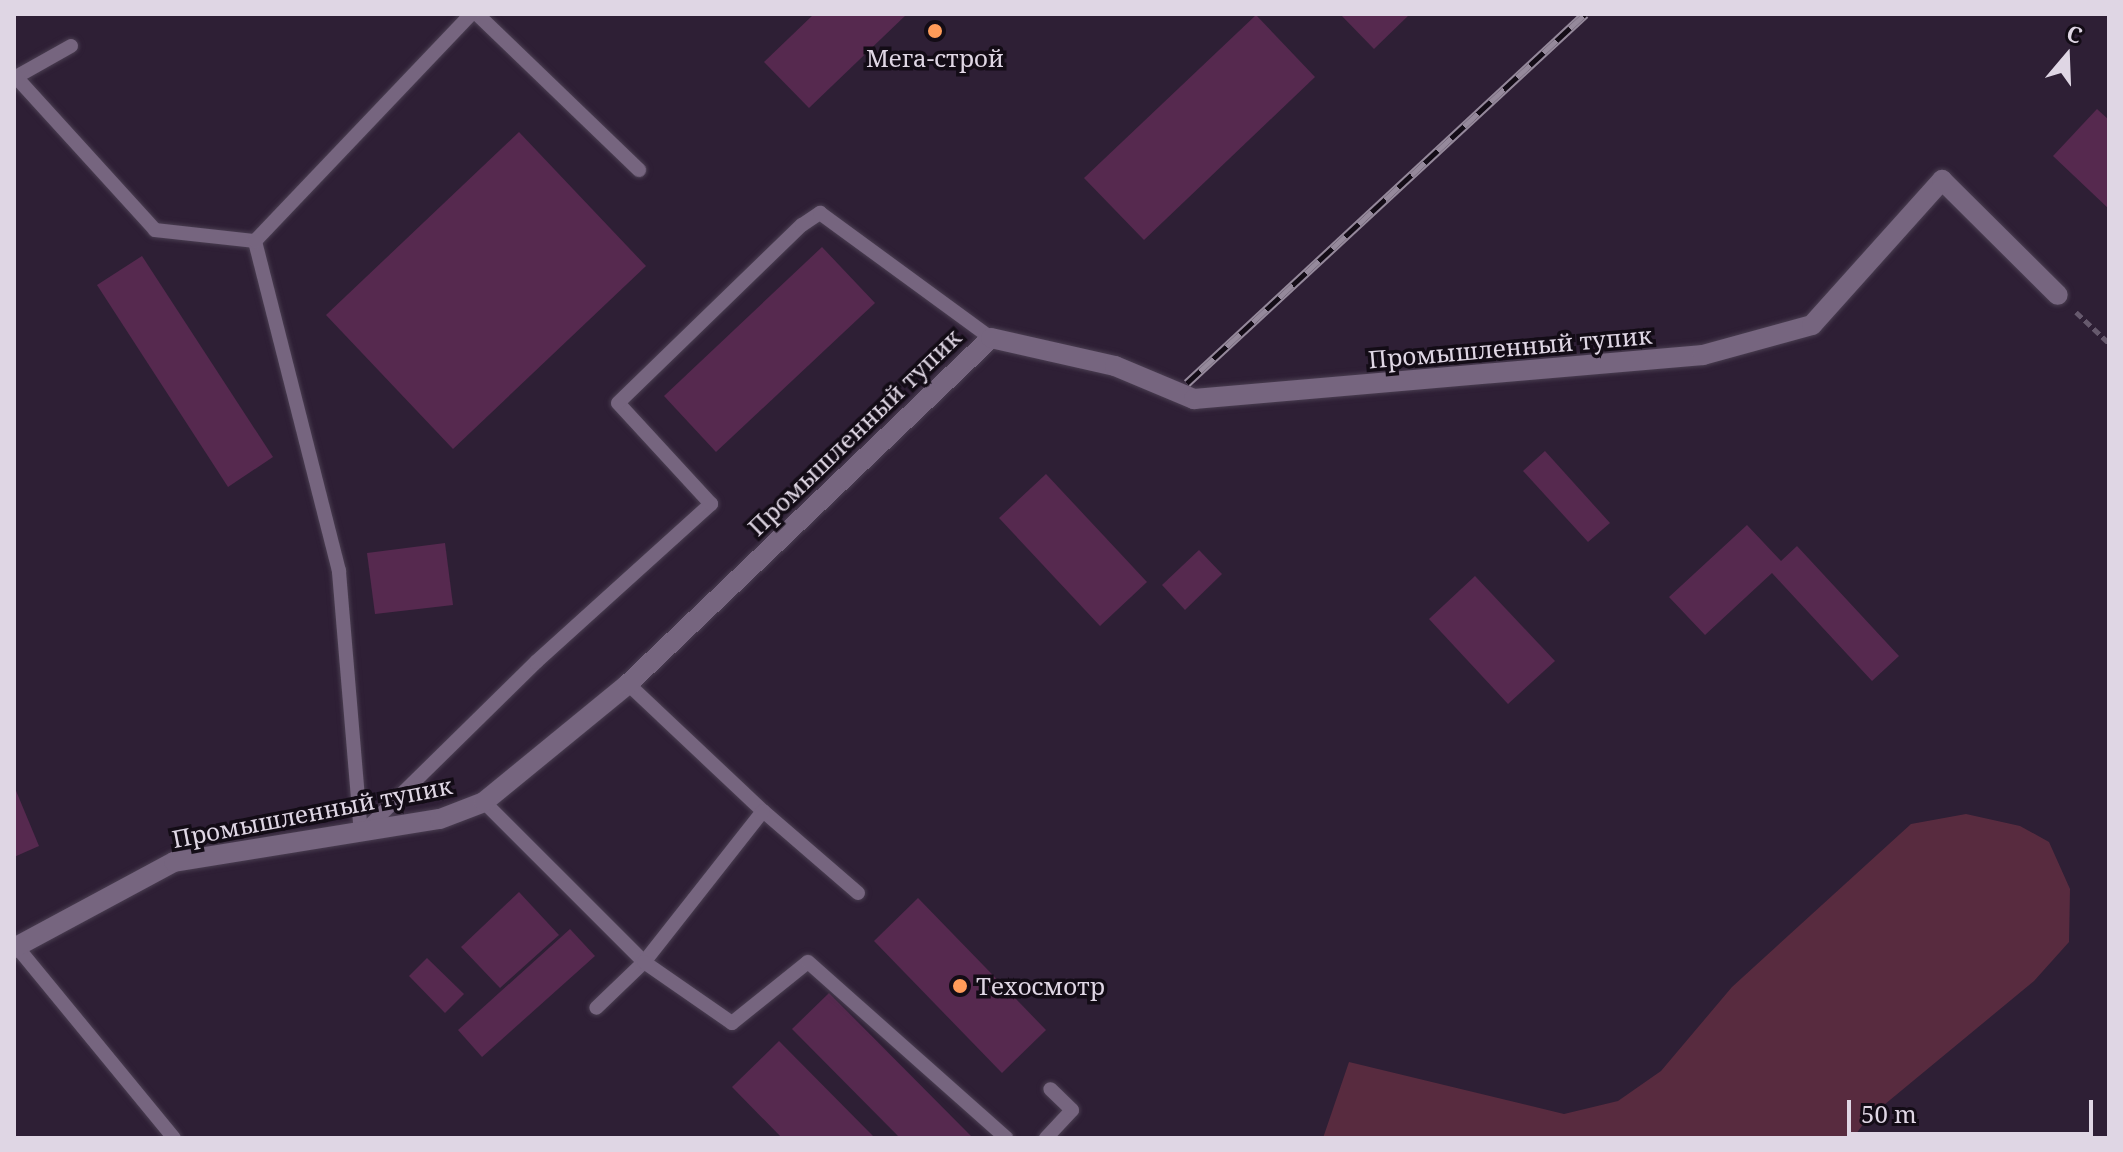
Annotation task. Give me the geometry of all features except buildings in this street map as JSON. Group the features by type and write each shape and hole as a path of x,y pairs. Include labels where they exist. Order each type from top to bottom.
{"street":[{"name":"Промышленный тупик","path":"15,947 174,862 440,819 484,802 628,684 991,338 1115,366 1194,399 1703,355 1812,325 1942,180 2058,295"}],"lane":[{"path":"255,241 474,14 639,170"},
{"path":"71,46 16,77 155,230 255,241"},
{"path":"361,834 536,662 711,504 618,403 802,225 820,213 991,338"},
{"path":"255,241 339,571 361,834"},
{"path":"628,684 763,811 858,893"},
{"path":"484,802 644,962 732,1023 808,962 1006,1138"},
{"path":"596,1008 644,962 763,811"},
{"path":"15,947 174,1138"},
{"path":"1046,1138 1072,1110 1050,1089"}],"path":[{"path":"2058,295 2109,343"}],"shaded area":[{"path":"1966,814 2020,826 2049,842 2070,889 2069,942 2034,981 1867,1119 1853,1138 1323,1138 1349,1062 1564,1114 1618,1101 1661,1071 1732,987 1911,824"}],"railway":[{"path":"1187,383 1585,14"}],"place":[{"name":"Мега-строй","path":"935,31"},
{"name":"Техосмотр","path":"960,986"}]}
